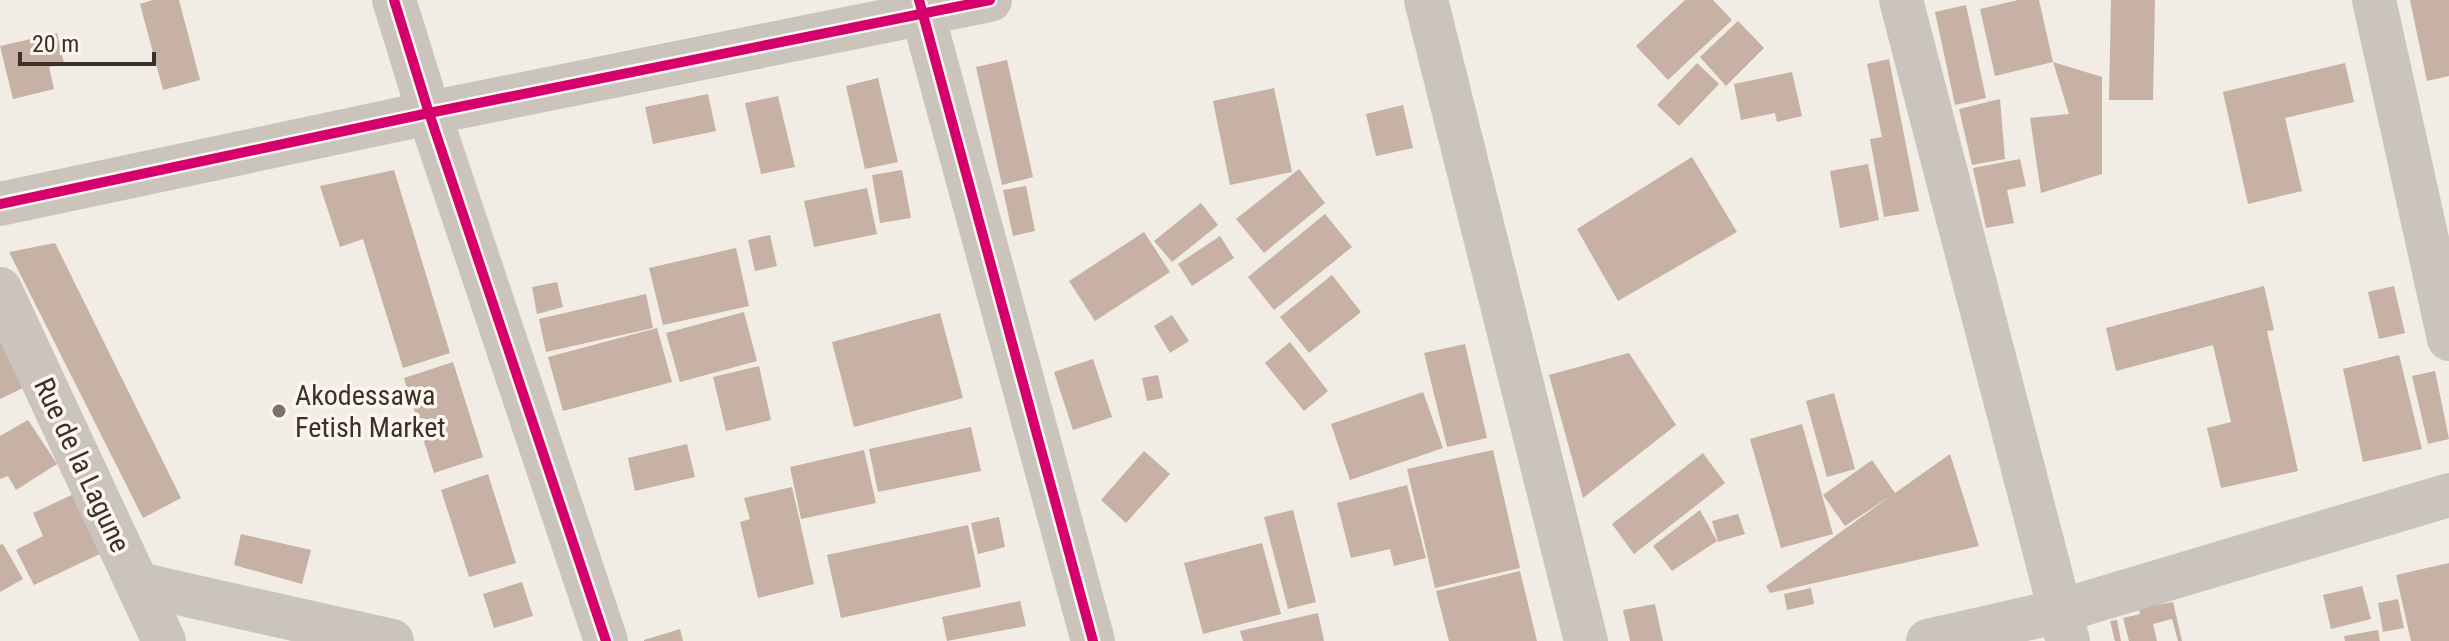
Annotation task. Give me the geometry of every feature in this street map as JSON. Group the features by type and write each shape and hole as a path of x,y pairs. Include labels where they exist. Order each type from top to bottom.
{"street":[{"path":"394,0 606,641"},
{"path":"0,204 921,6 990,0"},
{"path":"1426,0 1586,641"},
{"path":"1901,0 2064,626"},
{"path":"2374,0 2449,339"},
{"path":"921,6 1093,641"},
{"name":"Rue de la Lagune","path":"0,289 164,641"},
{"path":"1928,641 2064,626 2449,495"},
{"path":"138,584 392,641"}],"building":[{"path":"153,0 179,0 200,80 163,90 140,4"},
{"path":"1685,0 1713,0 1732,20 1668,80 1636,46"},
{"path":"2018,0 2039,0 2053,62 1995,76 1980,9"},
{"path":"2111,0 2155,0 2153,100 2109,100"},
{"path":"2410,0 2449,0 2449,76 2427,81"},
{"path":"1966,5 1986,98 1955,105 1935,12"},
{"path":"1738,21 1764,48 1726,86 1700,57"},
{"path":"57,33 64,63 49,67 54,89 13,99 0,46"},
{"path":"1889,59 1919,211 1884,217 1870,139 1882,137 1867,64"},
{"path":"1007,60 1033,177 1002,185 976,67"},
{"path":"2053,62 2102,77 2102,174 2041,193 2030,118 2069,114"},
{"path":"1697,63 1719,84 1679,126 1657,105"},
{"path":"2345,63 2354,102 2285,118 2302,191 2248,204 2223,92"},
{"path":"1792,72 1802,116 1777,122 1775,113 1741,120 1734,84"},
{"path":"878,78 898,162 865,169 846,86"},
{"path":"1274,88 1292,172 1230,185 1213,101"},
{"path":"708,94 716,131 653,144 645,107"},
{"path":"778,96 795,167 761,174 745,103"},
{"path":"2000,99 2005,159 1972,165 1959,109"},
{"path":"1403,105 1413,148 1376,156 1366,114"},
{"path":"1692,157 1737,232 1618,301 1577,229"},
{"path":"2020,159 2026,186 2007,190 2014,223 1986,228 1973,168"},
{"path":"1868,164 1879,220 1840,228 1830,171"},
{"path":"1299,169 1325,203 1264,253 1236,219"},
{"path":"394,170 450,353 403,368 363,239 340,247 320,186"},
{"path":"902,170 911,218 880,223 872,175"},
{"path":"1026,186 1035,231 1013,236 1003,190"},
{"path":"867,188 877,234 814,247 804,201"},
{"path":"1201,203 1218,225 1172,262 1154,241"},
{"path":"1325,214 1352,247 1274,310 1248,277"},
{"path":"1144,232 1170,272 1095,321 1069,281"},
{"path":"770,235 777,266 755,271 748,240"},
{"path":"1220,236 1234,258 1192,286 1178,264"},
{"path":"55,243 181,498 143,518 9,252"},
{"path":"736,248 749,306 663,325 649,268"},
{"path":"1332,275 1361,312 1309,353 1280,317"},
{"path":"557,282 563,307 537,314 532,287"},
{"path":"2264,286 2274,330 2267,331 2298,471 2221,488 2207,428 2231,422 2213,345 2116,371 2106,328"},
{"path":"2394,286 2405,333 2379,339 2368,292"},
{"path":"646,294 653,328 546,352 539,319"},
{"path":"744,312 757,361 680,382 666,333"},
{"path":"940,313 963,398 854,427 832,342"},
{"path":"1172,315 1189,341 1170,353 1154,326"},
{"path":"657,328 672,382 563,411 548,357"},
{"path":"0,331 27,386 0,399"},
{"path":"1290,342 1328,391 1304,411 1265,363"},
{"path":"1465,344 1487,438 1447,447 1424,353"},
{"path":"1629,353 1676,425 1583,498 1549,375"},
{"path":"2399,355 2422,449 2363,462 2343,369"},
{"path":"1093,359 1112,417 1073,430 1054,372"},
{"path":"453,362 483,457 434,473 404,378"},
{"path":"759,366 771,420 726,431 713,377"},
{"path":"2435,371 2449,439 2428,444 2412,376"},
{"path":"1158,375 1163,398 1147,401 1142,378"},
{"path":"1423,392 1443,448 1350,480 1331,424"},
{"path":"1834,393 1855,469 1827,477 1806,401"},
{"path":"28,420 57,464 16,490 8,476 0,479 0,436"},
{"path":"1802,424 1833,534 1781,548 1750,439"},
{"path":"971,427 981,471 878,492 869,449"},
{"path":"687,444 695,477 635,491 628,458"},
{"path":"864,450 876,503 801,519 790,467"},
{"path":"1493,450 1520,568 1435,588 1407,469"},
{"path":"1144,451 1170,474 1126,523 1101,500"},
{"path":"1703,453 1725,483 1634,554 1612,524"},
{"path":"1950,454 1979,546 1770,593 1766,586 1892,495 1845,526 1823,495 1872,460 1895,493"},
{"path":"488,474 516,563 469,577 441,490"},
{"path":"1407,485 1426,558 1394,566 1390,549 1351,558 1337,503"},
{"path":"792,487 814,584 758,598 740,522 750,519 744,498"},
{"path":"76,493 104,552 34,585 16,550 43,536 33,513"},
{"path":"1293,510 1316,602 1288,609 1264,517"},
{"path":"1700,510 1717,541 1672,571 1653,546"},
{"path":"1738,514 1745,534 1718,542 1712,521"},
{"path":"999,517 1005,547 978,554 971,523"},
{"path":"968,525 981,587 841,618 827,555"},
{"path":"241,534 311,550 302,584 234,565"},
{"path":"1262,543 1281,614 1203,634 1184,563"},
{"path":"3,544 23,579 0,592 0,545"},
{"path":"2449,563 2449,641 2411,641 2396,575"},
{"path":"1520,571 1537,641 1449,641 1436,591"},
{"path":"522,582 533,616 494,628 483,594"},
{"path":"2362,586 2371,619 2331,629 2323,595"},
{"path":"1811,588 1814,604 1787,610 1784,594"},
{"path":"2398,599 2404,628 2383,632 2378,603"},
{"path":"1020,601 1026,626 947,641 942,617"},
{"path":"2173,602 2182,641 2178,641 2172,619 2153,624 2157,641 2129,641 2123,618 2140,614 2139,608"},
{"path":"1655,604 1663,641 1630,641 1623,610"},
{"path":"1318,613 1324,641 1243,641 1240,631"},
{"path":"2117,620 2121,641 2115,641 2110,621"},
{"path":"680,629 683,641 644,641 644,640"},
{"path":"2378,630 2380,641 2345,641 2344,636"}],"cycle path":[{"path":"394,0 606,641"},
{"path":"919,0 1093,641"},
{"path":"0,204 429,113 990,0"}],"place":[{"name":"Akodessawa Fetish Market","path":"279,411"}]}
